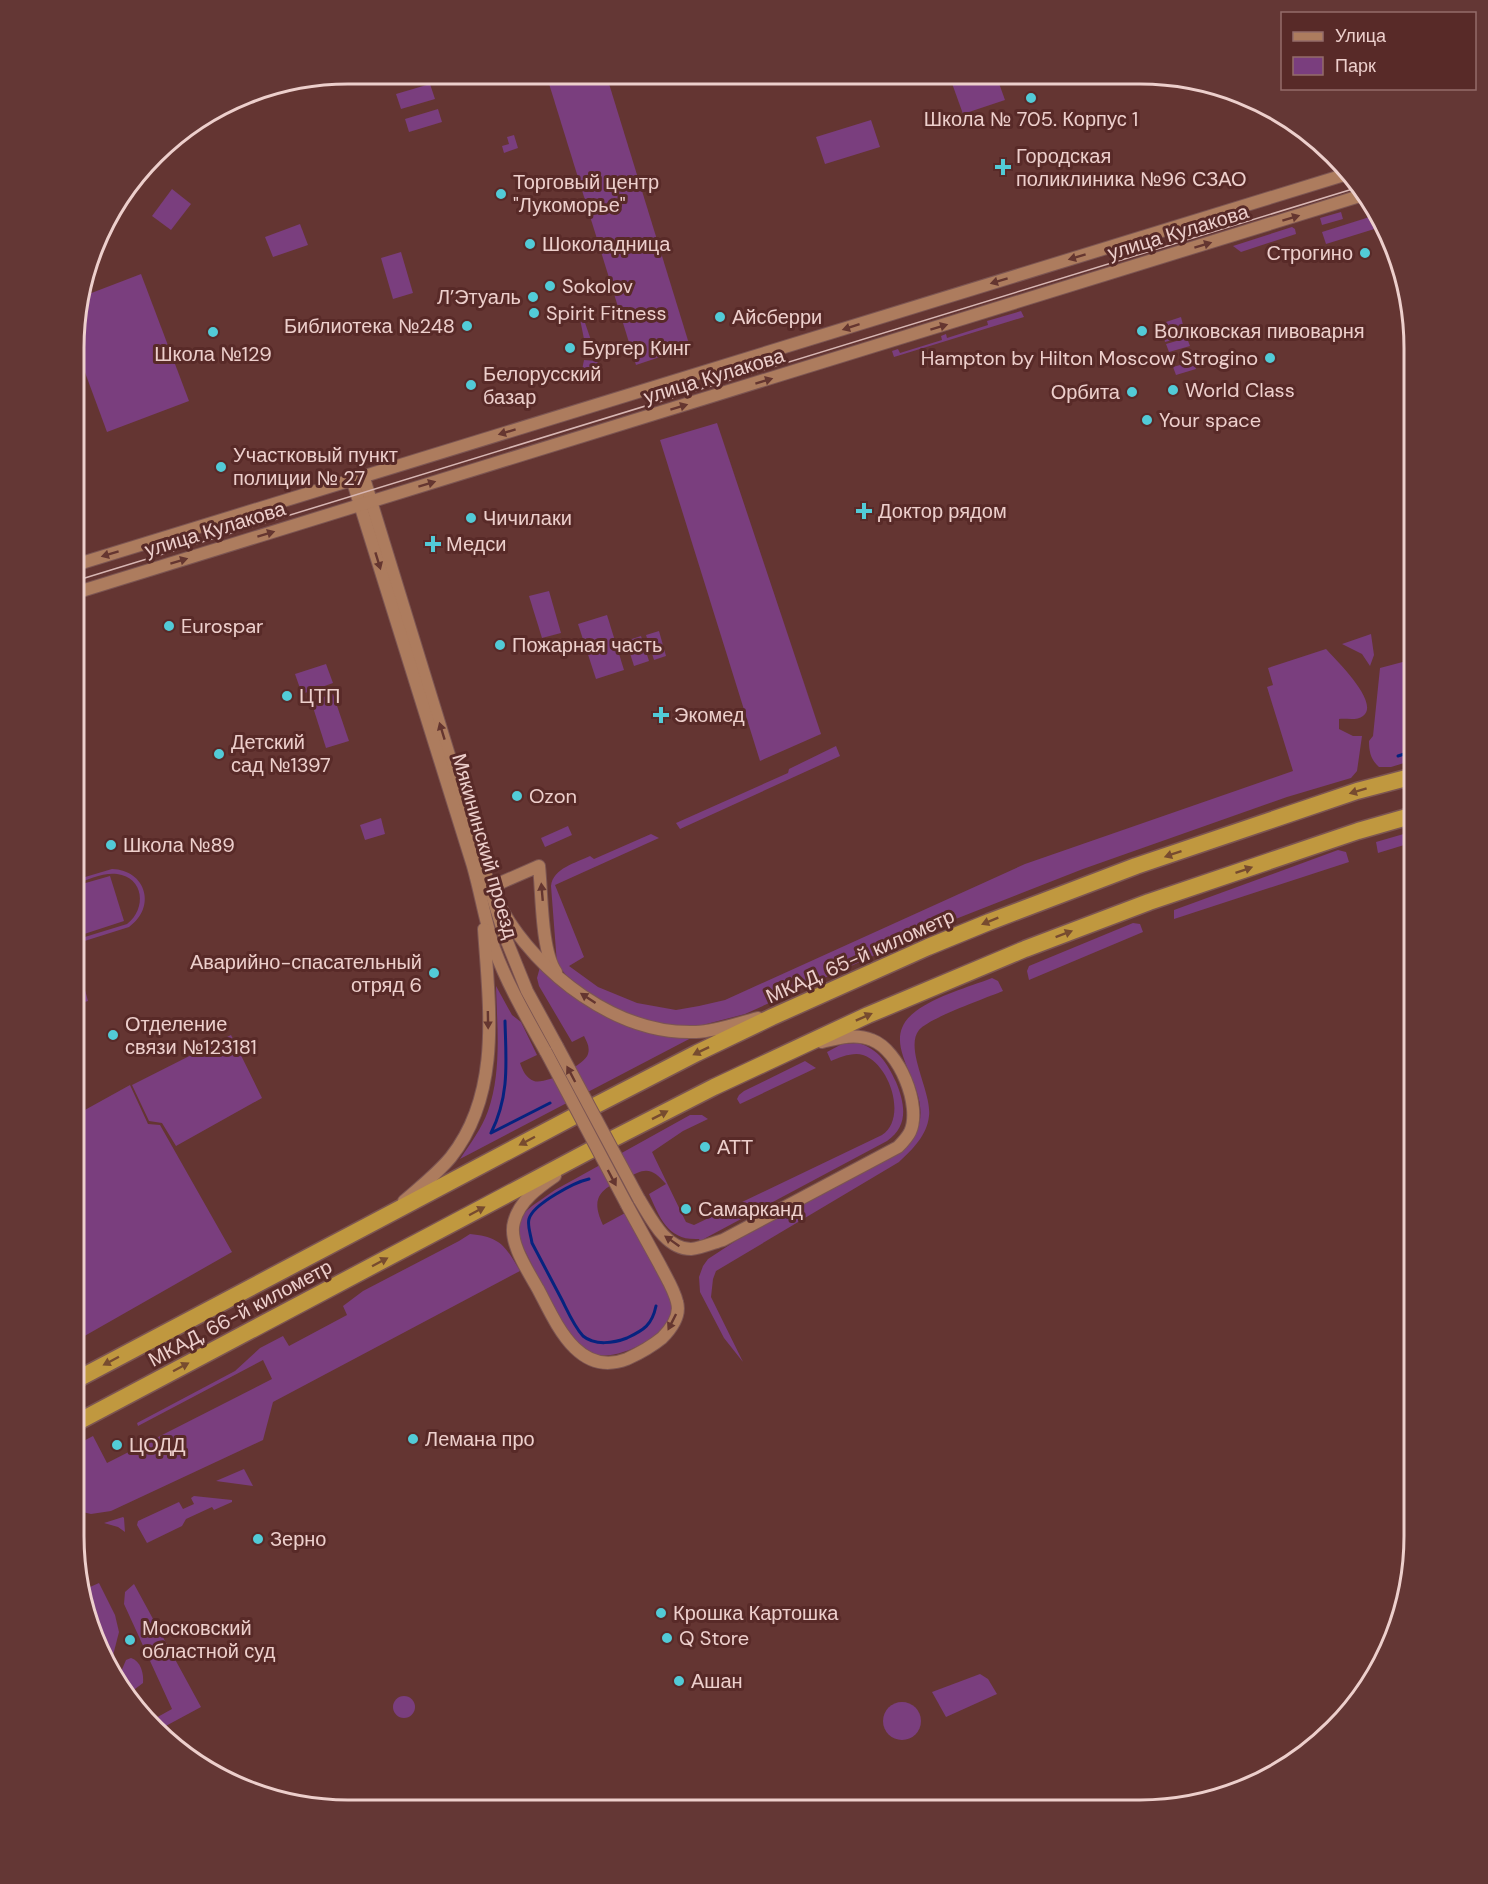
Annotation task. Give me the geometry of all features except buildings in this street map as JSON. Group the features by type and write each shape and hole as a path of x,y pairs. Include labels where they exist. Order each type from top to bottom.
{"highway":[{"name":"МКАД, 65-й километр","path":"348,1236 687,1058 791,1009 979,926 1136,866 1357,791 1404,779"},
{"path":"589,1152 714,1087 868,1015 1025,949 1149,902 1358,831 1404,818"},
{"name":"МКАД, 66-й километр","path":"84,1419 589,1152"},
{"name":"МКАД, 66-й километр","path":"84,1376 348,1236"}],"main road":[{"name":"улица Кулакова","path":"84,562 1340,176"},
{"name":"улица Кулакова","path":"84,590 1357,197"},
{"name":"Мякининский проезд","path":"358,477 485,890 551,1049 678,1304 677,1317 671,1327 649,1348 611,1363 600,1363 579,1353 563,1334 524,1263 513,1235 513,1224 517,1211 537,1190 589,1152"},
{"path":"561,979 548,954 539,866 485,890 537,958 561,979 590,1000 636,1024 675,1032 698,1032 791,1009"},
{"name":"Мякининский проезд","path":"485,890 482,907 495,949 516,997 551,1049 639,1199 660,1231 670,1242 679,1247 691,1249 723,1240 898,1147 910,1132 914,1108 911,1094 903,1074 884,1047 873,1040 847,1036 792,1051"},
{"path":"390,1214 450,1158 472,1125 478,1109 488,1057 482,907"},
{"path":"486,962 489,953 500,947 504,948 514,962"}],"green space":[{"path":"430,84 435,99 401,109 396,94"},
{"path":"549,84 609,84 690,347 636,365"},
{"path":"952,84 999,84 1005,100 963,114"},
{"path":"438,109 442,122 409,132 405,119"},
{"path":"871,120 880,147 825,164 816,137"},
{"path":"514,135 518,148 504,153 502,146 509,144 507,137"},
{"path":"172,189 191,204 171,230 152,216"},
{"path":"1341,212 1343,219 1322,225 1320,218"},
{"path":"1370,217 1376,229 1326,244 1322,232"},
{"path":"300,224 308,245 273,257 265,237"},
{"path":"1292,227 1296,234 1241,252 1233,246"},
{"path":"401,252 413,293 393,299 381,258"},
{"path":"141,274 189,401 107,432 84,370 86,314 90,294"},
{"path":"1021,311 1024,317 894,357 892,351 898,349 900,353 942,340 941,336 946,334 947,338 988,325 987,321"},
{"path":"579,314 582,314 594,349 592,352 585,351"},
{"path":"1181,317 1183,325 1162,332 1160,324"},
{"path":"1184,327 1186,336 1165,342 1163,334"},
{"path":"1187,338 1190,346 1169,352 1166,344"},
{"path":"584,360 597,361 603,379 599,381 582,370"},
{"path":"1194,361 1196,369 1176,375 1173,367"},
{"path":"717,423 821,734 760,761 660,440"},
{"path":"549,591 561,633 542,638 529,596"},
{"path":"607,615 624,670 596,679 578,624"},
{"path":"659,631 666,656 654,660 646,635"},
{"path":"1371,634 1374,655 1370,666 1362,654 1342,644"},
{"path":"641,636 649,661 634,666 626,641"},
{"path":"1326,649 1355,681 1366,701 1367,710 1361,718 1339,719 1339,729 1353,736 1362,736 1357,771 1351,778 1287,797 1083,869 948,922 745,1014 691,1028 663,1026 618,1011 592,996 566,975 557,964 551,886 556,875 566,867 590,856 594,859 651,834 659,838 555,885 584,957 569,966 598,987 637,1003 676,1010 725,1000 1025,864 1293,771 1267,687 1273,685 1268,668"},
{"path":"1404,662 1404,763 1391,767 1379,767 1374,762 1369,749 1369,741 1373,736 1380,668"},
{"path":"326,664 333,683 302,694 295,674"},
{"path":"333,694 349,741 326,748 311,701"},
{"path":"836,746 840,756 680,829 676,823 788,773 789,769"},
{"path":"381,818 385,834 365,840 360,825"},
{"path":"568,826 572,835 545,847 541,838"},
{"path":"1404,834 1404,845 1378,853 1376,842"},
{"path":"1338,850 1346,852 1349,862 1174,919 1174,910"},
{"path":"112,869 124,871 133,876 144,891 143,910 138,919 129,927 84,941 84,937 127,924 138,910 140,894 133,881 126,876 107,874 84,881 84,877"},
{"path":"110,876 124,921 84,934 84,883"},
{"path":"1133,923 1140,924 1143,932 1029,980 1027,971 1029,966"},
{"path":"540,967 576,996 610,1018 647,1032 693,1037 460,1159 476,1136 488,1111 492,1096 498,1049 496,986 512,1015 521,1022 537,1055 520,1063 529,1078 539,1081 555,1077 580,1063 588,1054 584,1036 572,1042 539,986 537,978"},
{"path":"992,978 998,981 1003,991 945,1014 925,1025 915,1038 916,1059 927,1095 929,1116 922,1135 909,1152 899,1162 716,1271 711,1297 743,1362 724,1338 700,1292 699,1277 703,1266 708,1259 737,1240 896,1154 915,1134 920,1117 919,1101 902,1053 900,1038 904,1024 916,1011 933,1001"},
{"path":"84,990 88,1001 84,1002"},
{"path":"231,1035 262,1098 176,1146 162,1123 149,1121 132,1085"},
{"path":"858,1043 872,1049 882,1058 896,1082 903,1114 899,1129 894,1135 887,1141 700,1241 672,1232 661,1219 649,1194 666,1184 653,1172 642,1171 610,1186 599,1197 597,1204 603,1225 627,1212 674,1304 663,1328 640,1345 614,1354 600,1355 587,1351 579,1344 552,1304 524,1249 518,1226 522,1215 555,1190 690,1115 702,1115 708,1119 683,1131 652,1152 686,1222 694,1225 882,1135 890,1127 894,1116 894,1104 892,1092 881,1068 872,1060 859,1054 831,1061 827,1052 842,1044"},
{"path":"805,1061 816,1068 740,1104 737,1099 744,1091"},
{"path":"130,1085 148,1124 160,1125 232,1252 84,1336 84,1110"},
{"path":"470,1234 495,1240 510,1255 520,1271 273,1402 263,1440 111,1511 91,1514 84,1512 84,1441 93,1436 107,1463 272,1379 263,1360 138,1426 137,1423 235,1371 260,1348 283,1336 289,1346 347,1315 343,1306 363,1291"},
{"path":"244,1469 253,1486 216,1481"},
{"path":"194,1496 232,1500 232,1502 214,1510 212,1507 186,1519 182,1526 147,1543 137,1525 138,1521 179,1502 183,1509 194,1504 191,1498"},
{"path":"123,1517 125,1532 118,1527 104,1523"},
{"path":"99,1583 115,1615 119,1632 113,1656 98,1621 89,1587"},
{"path":"134,1584 201,1707 165,1726 156,1718 172,1709 124,1604 125,1592"},
{"path":"131,1658 134,1660 142,1672 143,1683 134,1690 121,1671 126,1660"},
{"path":"980,1674 988,1679 997,1694 946,1717 932,1692"},
{"path":"404,1696 412,1699 415,1707 412,1715 404,1718 396,1715 393,1707 396,1699"},
{"path":"902,1702 915,1708 921,1721 915,1734 902,1740 889,1734 883,1721 889,1708"}],"waterway":[{"path":"1398,756 1404,754"},
{"path":"505,1021 506,1078 501,1105 491,1133 550,1103"},
{"path":"589,1179 574,1184 546,1201 532,1213 529,1219 532,1243 571,1319 583,1336 588,1339 611,1342 627,1338 643,1329 650,1322 656,1306"}],"tram line":[{"path":"84,578 1351,190"}],"place":[{"name":"Школа № 705. Корпус 1","path":"1031,98"},
{"name":"Городская поликлиника №96 СЗАО","path":"1003,167"},
{"name":"Торговый центр \"Лукоморье\"","path":"501,194"},
{"name":"Шоколадница","path":"530,244"},
{"name":"Строгино","path":"1365,253"},
{"name":"Sokolov","path":"550,286"},
{"name":"Л’Этуаль","path":"533,297"},
{"name":"Spirit Fitness","path":"534,313"},
{"name":"Айсберри","path":"720,317"},
{"name":"Библиотека №248","path":"467,326"},
{"name":"Волковская пивоварня","path":"1142,331"},
{"name":"Школа №129","path":"213,332"},
{"name":"Бургер Кинг","path":"570,348"},
{"name":"Hampton by Hilton Moscow Strogino","path":"1270,358"},
{"name":"Белорусский базар","path":"471,385"},
{"name":"World Class","path":"1173,390"},
{"name":"Орбита","path":"1132,392"},
{"name":"Your space","path":"1147,420"},
{"name":"Участковый пункт полиции № 27","path":"221,467"},
{"name":"Доктор рядом","path":"864,511"},
{"name":"Чичилаки","path":"471,518"},
{"name":"Медси","path":"433,544"},
{"name":"Eurospar","path":"169,626"},
{"name":"Пожарная часть","path":"500,645"},
{"name":"ЦТП","path":"287,696"},
{"name":"Экомед","path":"661,715"},
{"name":"Детский сад №1397","path":"219,754"},
{"name":"Ozon","path":"517,796"},
{"name":"Школа №89","path":"111,845"},
{"name":"Аварийно-спасательный отряд 6","path":"434,973"},
{"name":"Отделение связи №123181","path":"113,1035"},
{"name":"АТТ","path":"705,1147"},
{"name":"Самарканд","path":"686,1209"},
{"name":"Лемана про","path":"413,1439"},
{"name":"ЦОДД","path":"117,1445"},
{"name":"Зерно","path":"258,1539"},
{"name":"Крошка Картошка","path":"661,1613"},
{"name":"Q Store","path":"667,1638"},
{"name":"Московский областной суд","path":"130,1640"},
{"name":"Ашан","path":"679,1681"}]}
